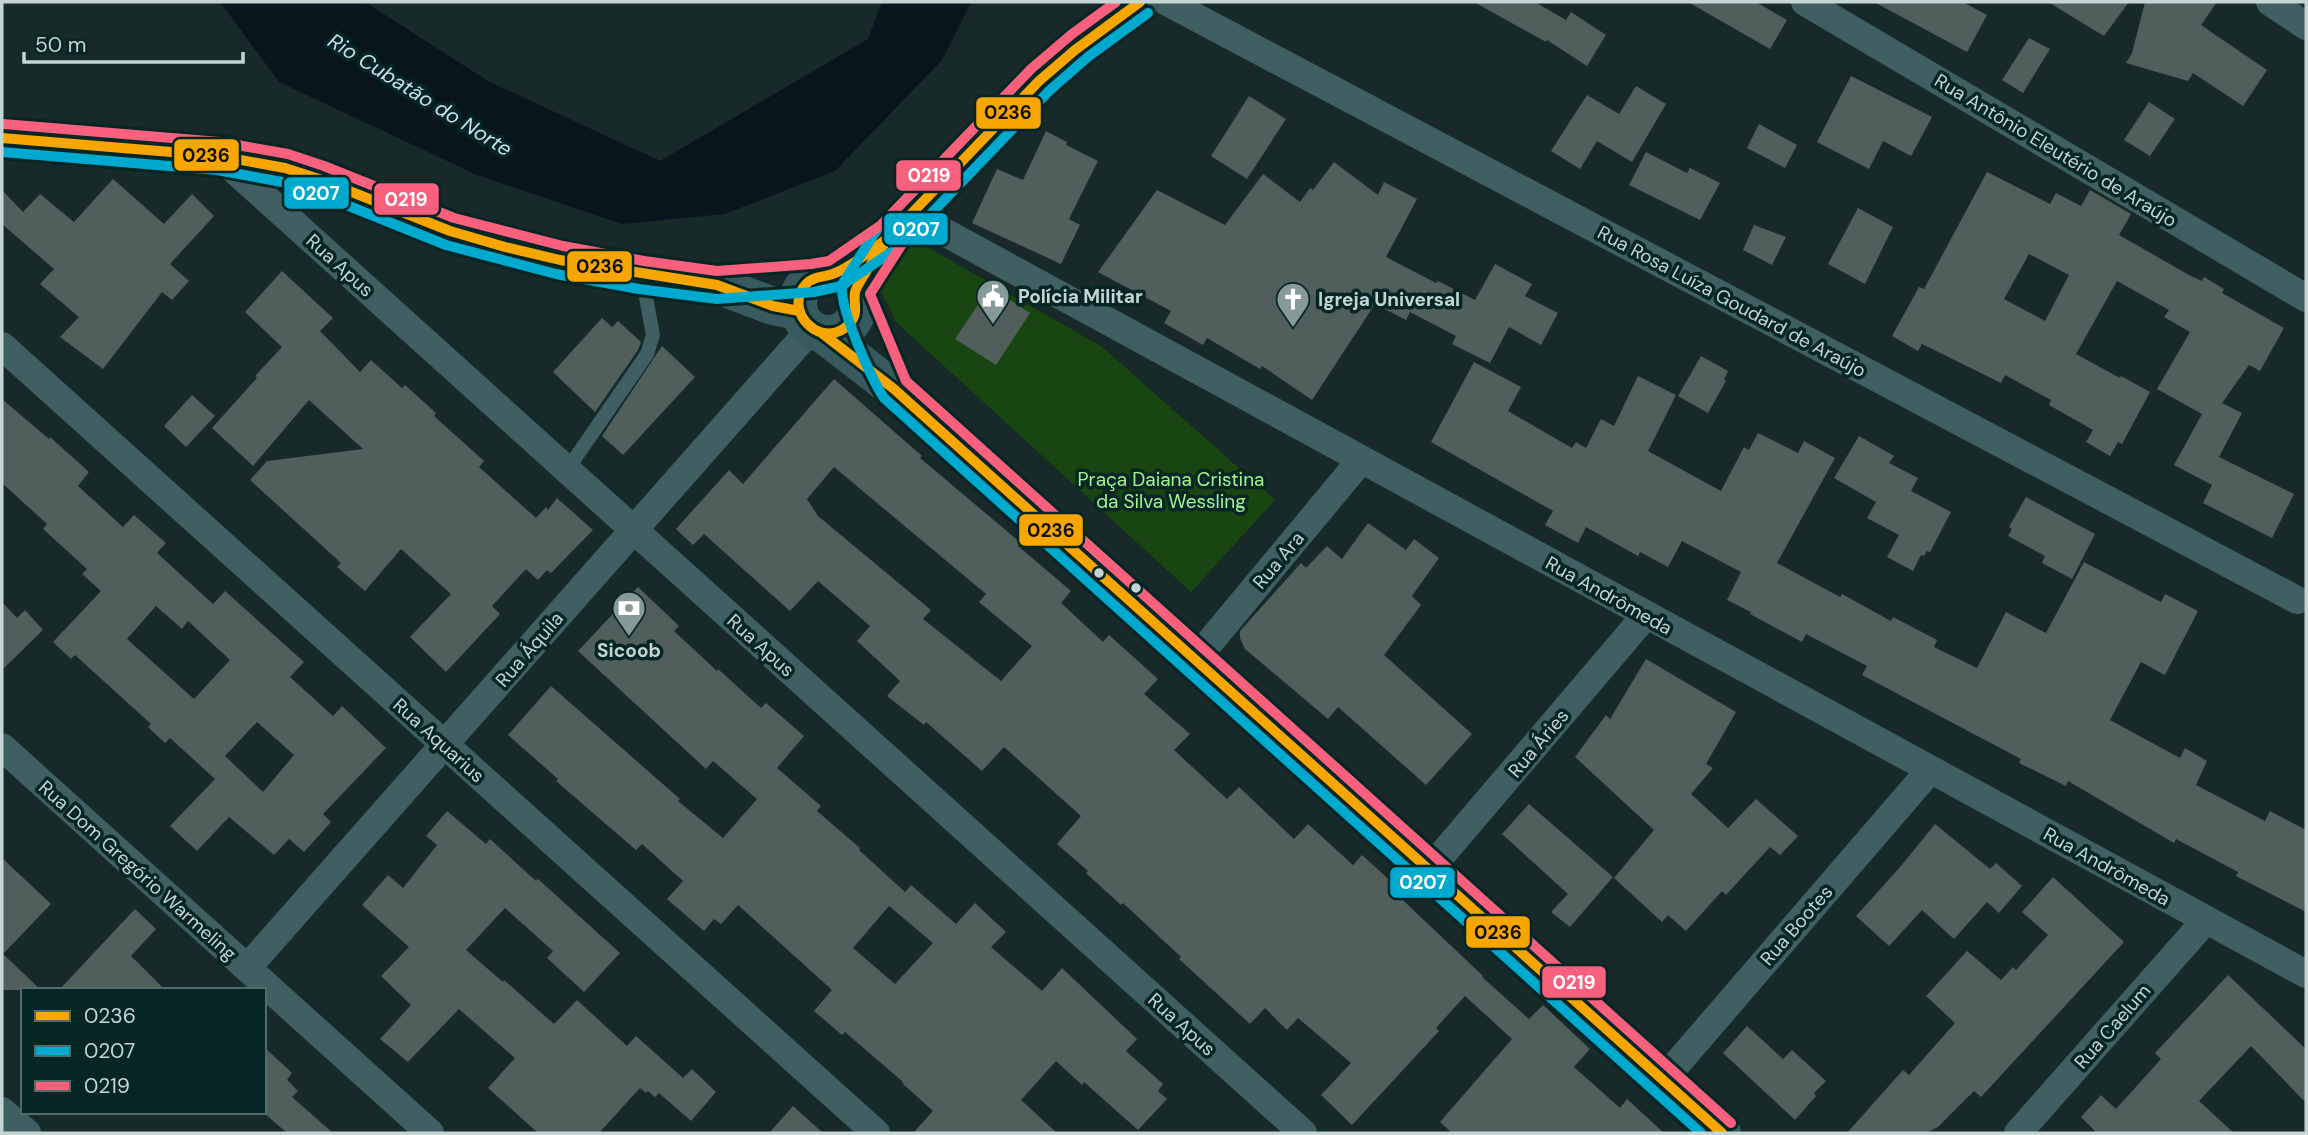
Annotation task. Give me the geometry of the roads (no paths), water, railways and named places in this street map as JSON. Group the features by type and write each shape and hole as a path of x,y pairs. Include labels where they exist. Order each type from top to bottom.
{"main road":[{"path":"828,303 1040,80 1080,45 1140,2"},
{"path":"2,138 219,156 285,168 450,231 505,247 642,275 828,303 894,389 1721,1133"}],"street":[{"name":"Rua Rosa Luíza Goudard de Araújo","path":"1167,2 2297,600"},
{"name":"Rua Antônio Eleutério de Araújo","path":"1805,2 2306,298"},
{"path":"2270,2 2301,15"},
{"name":"Rua Apus","path":"219,156 1303,1133"},
{"name":"Rua Andrômeda","path":"902,226 1361,460 2306,974"},
{"name":"Rua Áquila","path":"247,968 634,530 828,303"},
{"name":"Rua Aquarius","path":"2,346 876,1133"},
{"name":"Rua Ara","path":"1195,660 1361,460"},
{"name":"Rua Áries","path":"1429,870 1646,615"},
{"name":"Rua Dom Gregório Warmeling","path":"2,747 430,1133"},
{"name":"Rua Bootes","path":"1663,1080 1930,770"},
{"name":"Rua Caelum","path":"2018,1133 2206,920"},
{"path":"2,1111 27,1133"}],"lane":[{"path":"567,470 647,354 653,335 642,275"}],"water":[{"name":"Rio Cubatão do Norte","path":"220,2 365,2 488,81 660,161 868,39 882,2 971,2 942,60 835,171 725,214 622,224 477,175 279,82"}],"place":[{"name":"Polícia Militar","path":"993,326"},
{"name":"Igreja Universal","path":"1293,329"},
{"name":"Sicoob","path":"629,638"}],"park label":[{"name":"Praça Daiana Cristina da Silva Wessling","path":"1171,490"}]}
